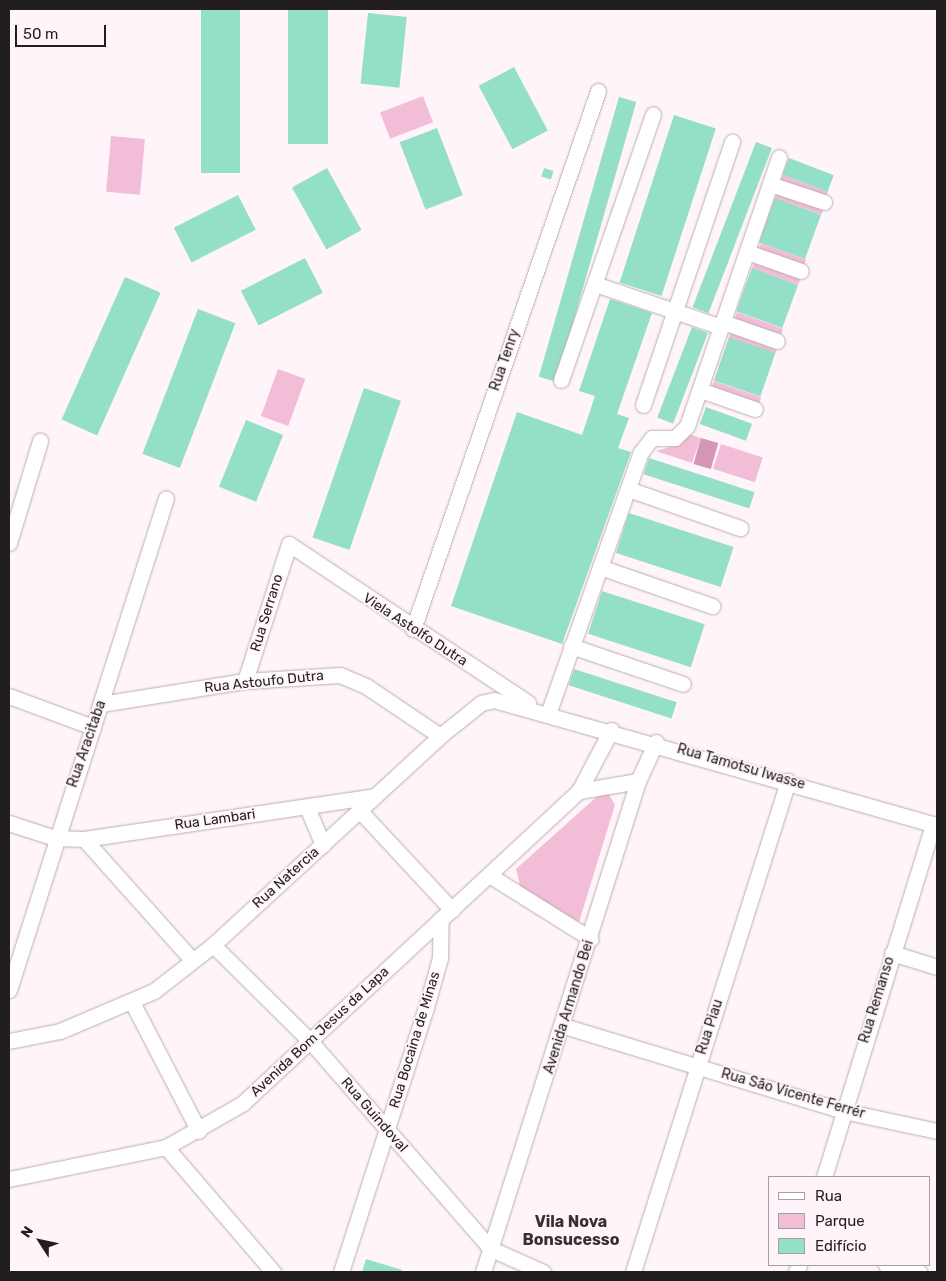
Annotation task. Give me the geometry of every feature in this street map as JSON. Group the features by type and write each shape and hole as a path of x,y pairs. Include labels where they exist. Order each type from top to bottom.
{"street":[{"name":"Rua Tenry","path":"413,629 598,91"},
{"path":"561,380 653,115"},
{"path":"643,405 732,142"},
{"path":"546,713 645,445 660,435 683,434 700,390 779,157"},
{"path":"770,184 824,202"},
{"path":"747,252 801,271"},
{"path":"594,284 674,312 777,341"},
{"path":"700,390 755,409"},
{"path":"9,543 40,441"},
{"path":"628,489 740,528"},
{"name":"Rua Aracitaba","path":"9,990 55,838 101,704 166,498"},
{"name":"Viela Astolfo Dutra","path":"288,544 413,629 546,713"},
{"name":"Rua Serrano","path":"246,681 288,544"},
{"path":"600,567 712,606"},
{"path":"571,646 683,684"},
{"name":"Rua Astoufo Dutra","path":"101,704 246,681 340,675 366,686 440,736"},
{"path":"9,696 92,727"},
{"name":"Rua Natercia","path":"9,1041 60,1031 132,1002 213,945 440,736 481,703 494,700 546,713"},
{"name":"Rua Tamotsu Iwasse","path":"546,713 656,742 935,824"},
{"name":"Avenida Bom Jesus da Lapa","path":"9,1179 166,1148 199,1131 243,1102 311,1042 579,791 611,730"},
{"name":"Avenida Armando Bei","path":"483,1272 564,1026 638,781 656,742"},
{"path":"579,791 638,781"},
{"name":"Rua Piau","path":"633,1272 788,781"},
{"name":"Rua Lambari","path":"9,823 55,838 84,840 374,796"},
{"path":"307,807 323,845"},
{"path":"360,811 447,915"},
{"name":"Rua Remanso","path":"824,1176 892,953 935,824"},
{"path":"84,840 192,960"},
{"path":"488,875 590,939"},
{"name":"Rua Bocaina de Minas","path":"341,1272 433,982 447,915"},
{"name":"Rua Guindoval","path":"213,945 311,1042 491,1248 543,1272"},
{"path":"892,953 937,967"},
{"path":"132,1002 199,1131"},
{"name":"Rua São Vicente Ferrér","path":"564,1026 843,1111 937,1131"},
{"path":"166,1148 273,1272"},
{"path":"891,1266 918,1272"}],"green space":[{"path":"423,96 433,122 390,139 380,112"},
{"path":"111,136 145,139 140,195 106,192"},
{"path":"783,175 828,192 825,201 780,183"},
{"path":"778,190 824,206 821,214 775,199"},
{"path":"761,243 806,259 803,268 758,251"},
{"path":"755,260 801,276 798,284 752,269"},
{"path":"737,312 783,329 780,337 734,320"},
{"path":"732,329 778,345 775,353 729,338"},
{"path":"278,369 305,379 288,426 261,416"},
{"path":"714,381 761,397 758,406 711,390"},
{"path":"689,434 701,438 692,463 656,451 677,445"},
{"path":"721,444 763,458 755,482 713,469"},
{"path":"601,793 608,793 615,805 579,922 521,890 516,869"}],"shaded area":[{"path":"701,438 718,443 711,469 694,464"}],"building":[{"path":"201,9 240,9 240,173 201,173"},
{"path":"288,9 328,9 328,144 288,144"},
{"path":"368,13 407,17 399,88 361,84"},
{"path":"514,67 548,131 512,149 479,86"},
{"path":"619,97 636,102 556,382 539,377"},
{"path":"674,115 716,129 661,296 620,282"},
{"path":"437,128 463,195 425,210 400,142"},
{"path":"756,142 772,148 708,313 693,307"},
{"path":"789,158 834,175 827,192 783,175"},
{"path":"327,168 361,230 326,249 292,187"},
{"path":"544,168 554,171 551,180 541,177"},
{"path":"238,195 256,230 192,262 174,228"},
{"path":"775,198 821,215 805,259 759,242"},
{"path":"305,258 323,293 259,325 241,291"},
{"path":"752,268 798,285 782,328 736,311"},
{"path":"125,277 161,293 97,435 62,420"},
{"path":"610,299 652,313 617,414 629,418 618,448 631,452 562,644 451,606 517,412 582,435 595,396 579,391"},
{"path":"198,309 235,323 180,468 142,454"},
{"path":"692,327 708,333 673,424 657,418"},
{"path":"729,337 775,353 760,396 714,380"},
{"path":"364,388 401,401 349,550 313,537"},
{"path":"706,407 752,424 746,441 700,424"},
{"path":"246,420 283,435 256,502 219,487"},
{"path":"649,458 755,492 749,508 644,474"},
{"path":"629,513 734,547 721,587 616,553"},
{"path":"602,591 705,624 691,667 588,634"},
{"path":"574,669 677,702 671,719 569,685"},
{"path":"366,1259 402,1270 401,1272 362,1272"}],"district":[{"name":"Vila Nova Bonsucesso","path":"571,1231"}]}
